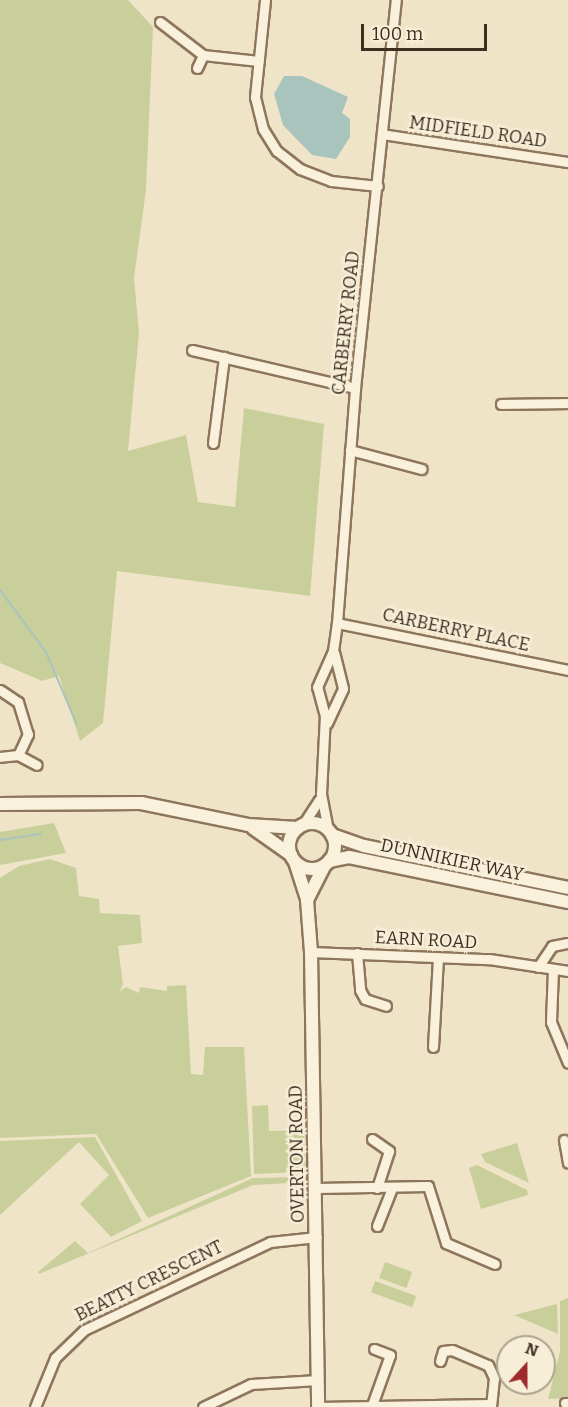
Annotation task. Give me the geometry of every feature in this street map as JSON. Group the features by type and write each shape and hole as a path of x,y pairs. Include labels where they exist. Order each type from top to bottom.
{"main road":[{"path":"0,804 141,803 248,825 300,827 315,824 330,832 335,849 307,900"},
{"path":"248,825 293,859 313,869 327,863"},
{"path":"293,859 290,840 300,827"},
{"name":"DUNNIKIER WAY","path":"330,832 364,846 568,888"},
{"name":"DUNNIKIER WAY","path":"327,863 349,857 568,902"},
{"name":"OVERTON ROAD","path":"293,859 307,900 311,952 318,1407"}],"street":[{"path":"265,0 255,97 263,129 277,151 300,169 331,181 378,186"},
{"name":"CARBERRY ROAD","path":"330,832 321,794 326,729 320,679 333,651 338,623 355,388 396,0"},
{"path":"160,22 203,55 259,62"},
{"path":"197,68 203,55"},
{"name":"MIDFIELD ROAD","path":"382,134 568,162"},
{"path":"192,350 355,388"},
{"path":"213,442 224,357"},
{"path":"501,404 568,403"},
{"path":"350,450 422,469"},
{"name":"CARBERRY PLACE","path":"338,623 568,670"},
{"name":"CARBERRY ROAD","path":"326,729 343,688 338,678 333,651"},
{"path":"320,679 338,678"},
{"path":"0,690 18,702 26,723 27,743 18,755"},
{"path":"322,698 338,699"},
{"path":"0,757 18,755 37,765"},
{"name":"CARBERRY ROAD","path":"300,827 321,794"},
{"path":"538,967 552,946 568,943"},
{"name":"EARN ROAD","path":"311,952 438,957 568,971"},
{"path":"357,953 360,990 365,999 386,1006"},
{"path":"433,1047 438,957"},
{"path":"553,969 551,1022 568,1063"},
{"path":"372,1139 389,1150 377,1188"},
{"path":"564,1140 568,1163"},
{"path":"316,1188 428,1186 446,1244 495,1263"},
{"path":"377,1226 392,1188"},
{"name":"BEATTY CRESCENT","path":"35,1407 55,1360 84,1330 270,1242 316,1237"},
{"path":"372,1405 390,1355 374,1349"},
{"path":"318,1407 491,1405 494,1378 488,1365 452,1350 443,1351 440,1362"},
{"path":"205,1407 251,1384 318,1380"}],"green space":[{"path":"0,0 128,0 153,27 146,190 134,278 139,333 128,451 186,435 198,502 235,507 244,408 324,424 310,596 117,571 103,723 80,741 59,676 42,681 0,663"},
{"path":"54,823 66,853 0,865 0,832"},
{"path":"50,859 76,868 79,896 99,899 100,913 140,915 142,943 118,946 123,985 119,992 126,987 139,993 140,987 167,991 167,986 186,985 191,1074 203,1075 205,1047 244,1047 251,1176 148,1218 96,1134 0,1138 0,878 19,866"},
{"path":"268,1105 269,1131 304,1130 306,1172 254,1174 252,1106"},
{"path":"95,1137 142,1221 111,1237 80,1204 109,1175 79,1142 0,1215 0,1141"},
{"path":"517,1143 529,1183 485,1162 481,1154"},
{"path":"477,1165 527,1190 528,1195 481,1209 469,1168"},
{"path":"306,1177 306,1182 253,1185 39,1274 38,1272 75,1241 88,1253 253,1178"},
{"path":"385,1262 412,1272 406,1288 379,1278"},
{"path":"375,1281 416,1296 412,1307 371,1292"},
{"path":"568,1298 568,1398 548,1399 549,1395 556,1395 556,1368 560,1352 560,1301"},
{"path":"557,1304 558,1334 514,1315"}],"water":[{"path":"284,76 302,76 348,97 342,113 350,119 350,137 336,159 312,155 283,125 274,94"}],"waterway":[{"path":"0,590 46,652 77,725"},
{"path":"0,840 41,834"}]}
